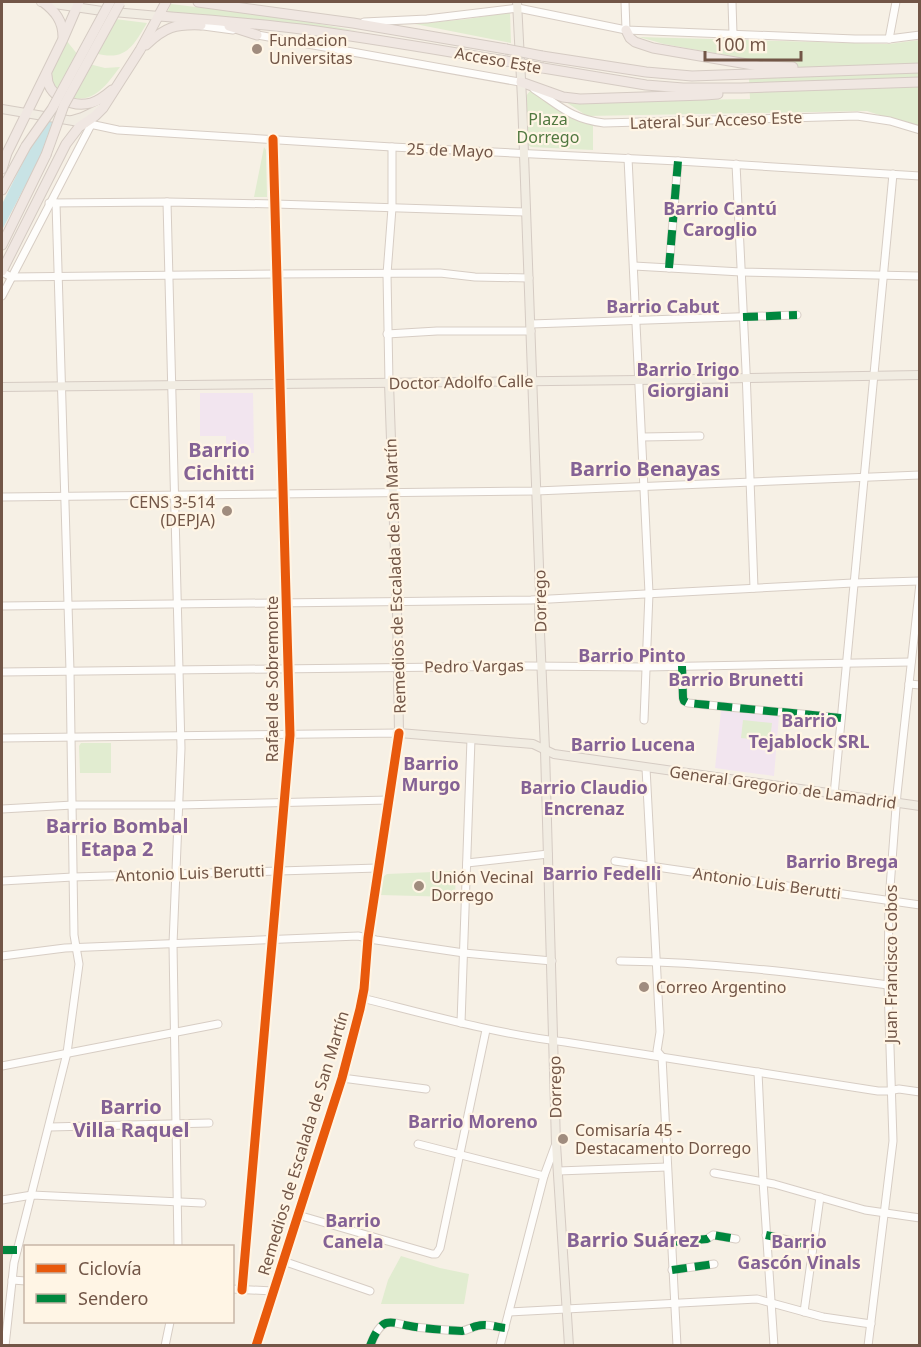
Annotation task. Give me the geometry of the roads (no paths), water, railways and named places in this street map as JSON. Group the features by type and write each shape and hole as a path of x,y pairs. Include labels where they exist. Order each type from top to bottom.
{"highway":[{"path":"42,2 58,16 63,39"},
{"path":"2,271 66,144 76,131 88,124 105,105 140,50 166,2"},
{"name":"Acceso Este","path":"198,2 353,23 631,70 693,76 920,68"},
{"path":"2,169 4,157 78,4"},
{"path":"2,190 26,146 52,110 116,4"},
{"path":"2,245 46,155 64,105 116,4"},
{"name":"Acceso Este","path":"159,16 352,36 646,85 719,89 920,82"},
{"path":"207,20 257,35"},
{"path":"140,50 157,35 174,26 233,27 352,36"},
{"path":"626,30 630,38 644,46 759,66 894,68"},
{"path":"47,72 48,86 69,102 82,104 94,102 118,85"},
{"path":"522,82 563,97 580,99 705,95 774,87"}],"main road":[{"name":"Acceso Este","path":"42,2 78,4 102,11 116,4 159,16"},
{"name":"Dorrego","path":"517,5 533,381 556,1144 568,1346"},
{"path":"57,118 86,116 105,105"},
{"name":"25 de Mayo","path":"2,109 88,124"},
{"name":"Doctor Adolfo Calle","path":"2,387 920,375"},
{"name":"Remedios de Escalada de San Martín","path":"389,383 399,733"},
{"name":"General Gregorio de Lamadrid","path":"399,733 533,744 554,754 920,806"}],"street":[{"path":"625,2 626,30"},
{"path":"732,2 733,34"},
{"path":"889,39 897,2"},
{"path":"353,23 428,19 517,5 626,30 814,38 889,39 920,35"},
{"path":"192,25 522,82"},
{"name":"Lateral Sur Acceso Este","path":"522,82 568,113 593,121 624,123 857,116 873,117 920,130"},
{"path":"2,296 53,203 88,124"},
{"name":"25 de Mayo","path":"88,124 118,130 920,176"},
{"name":"Rafael de Sobremonte","path":"242,1290 290,735 273,139"},
{"name":"Remedios de Escalada de San Martín","path":"389,383 387,273 392,208 392,147"},
{"path":"628,158 649,593 644,720"},
{"path":"669,268 678,161"},
{"path":"736,164 754,588"},
{"path":"834,795 893,174"},
{"path":"167,202 180,735 173,944 178,1245"},
{"path":"53,203 275,204 526,212"},
{"path":"4,1343 17,1250 68,1053 79,964 74,935 73,805 62,386 53,203"},
{"path":"634,267 920,276"},
{"path":"2,271 11,277 440,273 475,277 529,278"},
{"path":"387,334 798,315"},
{"path":"642,437 700,435"},
{"path":"2,497 536,491 920,475"},
{"path":"2,606 540,599 853,583 920,582"},
{"name":"Juan Francisco Cobos","path":"868,1346 893,1141 888,985 890,901 896,804 920,582"},
{"name":"Pedro Vargas","path":"2,672 398,667 646,667 911,662"},
{"path":"682,666 683,698 688,703 841,718"},
{"path":"909,684 920,685"},
{"name":"Remedios de Escalada de San Martín","path":"256,1346 342,1078 362,998 368,938 399,733"},
{"name":"General Gregorio de Lamadrid","path":"2,738 399,733"},
{"path":"461,1023 471,739"},
{"path":"646,768 660,1032 657,1051 662,1057 677,1346"},
{"path":"2,809 73,805 389,800"},
{"path":"467,863 548,854"},
{"name":"Antonio Luis Berutti","path":"615,861 920,905"},
{"name":"Antonio Luis Berutti","path":"2,881 378,868"},
{"path":"2,956 75,948 358,936 464,953 552,961"},
{"path":"621,961 657,961 748,968 888,985"},
{"path":"362,998 486,1030 878,1091 899,1089 920,1092"},
{"path":"2,1066 218,1024"},
{"path":"298,1215 436,1254 440,1248 486,1030"},
{"path":"758,1072 774,1346"},
{"path":"342,1078 426,1089"},
{"path":"50,1127 209,1123"},
{"path":"418,1144 544,1176"},
{"name":"Dorrego","path":"500,1346 544,1176 556,1144"},
{"path":"558,1171 668,1167"},
{"path":"714,1173 763,1181 865,1210 920,1218"},
{"path":"2,1200 32,1195 202,1203"},
{"path":"804,1312 820,1197"},
{"path":"671,1242 707,1239 712,1234 736,1239"},
{"path":"766,1235 813,1246"},
{"path":"2,1250 17,1250"},
{"path":"283,1261 370,1291"},
{"path":"672,1270 714,1264"},
{"path":"12,1280 24,1281"},
{"path":"234,1289 273,1291"},
{"path":"509,1312 753,1299 823,1317 871,1324"},
{"path":"165,1346 171,1323"},
{"path":"370,1346 381,1326 387,1323 462,1331 484,1325 505,1328"}],"water":[{"path":"108,2 124,2 2,230 2,204 54,100"}],"place":[{"name":"Fundacion Universitas","path":"257,49"},
{"name":"CENS 3-514 (DEPJA)","path":"227,511"},
{"name":"Unión Vecinal Dorrego","path":"419,886"},
{"name":"Correo Argentino","path":"644,987"},
{"name":"Comisaría 45 - Destacamento Dorrego","path":"563,1139"}],"district":[{"name":"Barrio Cantú Caroglio","path":"720,218"},
{"name":"Barrio Cabut","path":"663,306"},
{"name":"Barrio Irigo Giorgiani","path":"688,379"},
{"name":"Barrio Cichitti","path":"219,460"},
{"name":"Barrio Benayas","path":"645,468"},
{"name":"Barrio Pinto","path":"632,655"},
{"name":"Barrio Brunetti","path":"736,679"},
{"name":"Barrio Tejablock SRL","path":"809,730"},
{"name":"Barrio Lucena","path":"633,744"},
{"name":"Barrio Murgo","path":"431,774"},
{"name":"Barrio Claudio Encrenaz","path":"584,797"},
{"name":"Barrio Bombal Etapa 2","path":"117,836"},
{"name":"Barrio Brega","path":"842,861"},
{"name":"Barrio Fedelli","path":"602,873"},
{"name":"Barrio Villa Raquel","path":"131,1118"},
{"name":"Barrio Moreno","path":"473,1121"},
{"name":"Barrio Canela","path":"353,1230"},
{"name":"Barrio Suárez","path":"633,1239"},
{"name":"Barrio Gascón Vinals","path":"799,1251"}],"park label":[{"name":"Plaza Dorrego","path":"548,128"}]}
